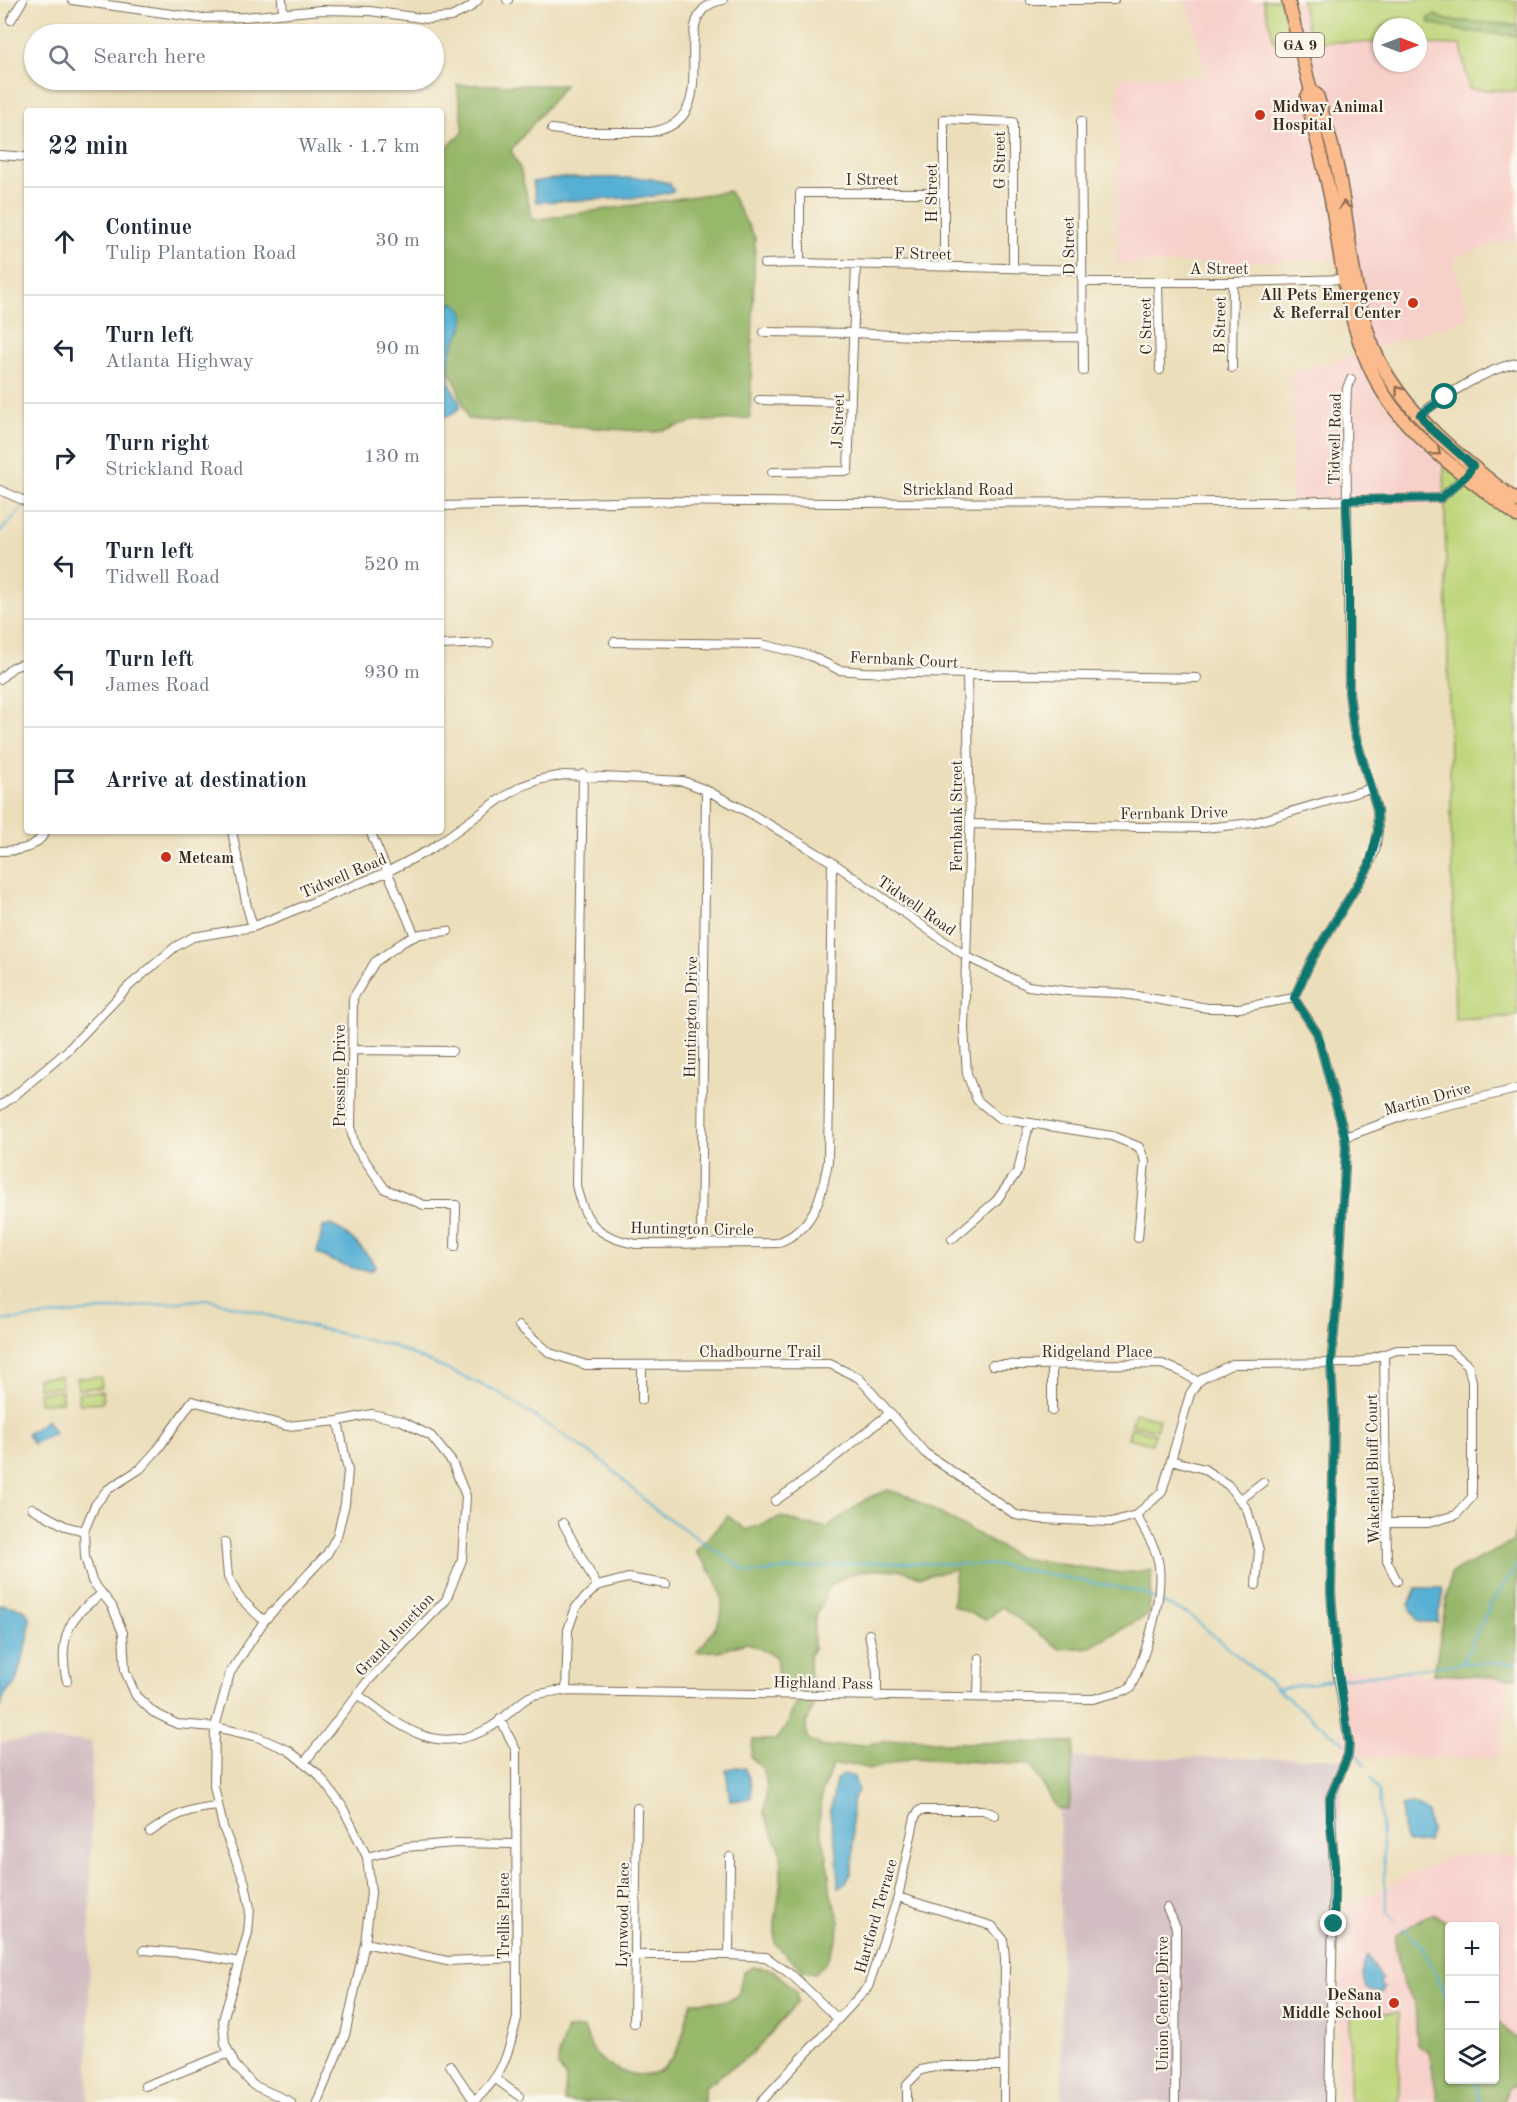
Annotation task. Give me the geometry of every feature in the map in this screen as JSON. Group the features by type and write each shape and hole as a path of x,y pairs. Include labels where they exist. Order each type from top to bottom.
{"main road":[{"name":"GA 9","path":"1288,0 1311,91 1317,95 1334,153 1363,314 1375,351 1394,383 1430,428 1517,516"},
{"name":"GA 9","path":"1311,91 1307,97 1329,191 1343,279 1359,343 1374,376 1390,402 1418,436 1517,501"}],"street":[{"path":"11,20 23,0"},
{"path":"72,0 200,18 244,17 283,12 360,11 441,19 461,13 478,0"},
{"path":"282,0 283,12"},
{"path":"552,129 573,132 651,132 668,128 677,122 687,110 693,94 696,19 706,6 723,0"},
{"path":"1030,0 1114,0"},
{"name":"H Street","path":"944,119 944,266"},
{"name":"G Street","path":"944,119 1013,122 1013,268"},
{"name":"D Street","path":"1081,121 1083,371"},
{"path":"0,155 24,157"},
{"name":"I Street","path":"800,263 800,193 944,193"},
{"name":"F Street","path":"764,264 1082,270"},
{"path":"854,333 856,266"},
{"name":"A Street","path":"1083,282 1356,279"},
{"name":"C Street","path":"1158,282 1160,370"},
{"name":"B Street","path":"1232,368 1233,282"},
{"path":"764,332 854,333 952,338 1082,337"},
{"name":"J Street","path":"772,472 848,471 854,333"},
{"path":"1420,415 1445,397 1495,370 1517,363"},
{"name":"Tidwell Road","path":"0,1106 67,1051 129,986 175,947 193,937 253,927 387,872 431,849 522,786 542,778 582,774 683,781 706,790 832,862 968,957 1028,986 1067,991 1119,993 1208,1008 1239,1008 1294,998 1318,950 1369,866 1378,831 1377,809 1354,731 1349,693 1346,401 1351,379"},
{"path":"759,400 804,403 851,402"},
{"name":"Strickland Road","path":"444,506 659,501 851,503 1441,498 1470,471"},
{"path":"0,490 24,500"},
{"name":"Fernbank Court","path":"614,642 761,644 811,656 838,670 863,672 1197,678"},
{"path":"444,645 489,643"},
{"path":"0,679 13,667 24,664"},
{"name":"Fernbank Street","path":"968,675 970,824 968,957 964,1029 968,1074 977,1100 999,1118 1112,1136 1140,1147 1145,1161 1138,1238"},
{"name":"Huntington Circle","path":"582,774 576,1185 585,1215 598,1229 625,1242 636,1244 777,1243 796,1234 809,1219 822,1192 828,1162 832,862"},
{"name":"Fernbank Drive","path":"970,824 1204,828 1253,823 1372,788"},
{"name":"Huntington Drive","path":"701,1244 706,790"},
{"path":"0,851 18,851 32,846 44,834"},
{"path":"233,834 253,927"},
{"path":"371,834 415,936"},
{"name":"Pressing Drive","path":"448,931 415,936 375,963 353,998 351,1130 355,1146 385,1188 424,1204 456,1205 455,1246"},
{"path":"1294,998 1317,1033 1345,1137 1338,1292 1331,1364 1334,1420 1331,1592 1336,1658 1349,1744 1348,1755 1330,1798 1335,1867 1329,2102"},
{"path":"352,1050 452,1051"},
{"name":"Martin Drive","path":"1345,1137 1406,1115 1517,1089"},
{"path":"952,1239 996,1201 1018,1171 1029,1124"},
{"name":"Chadbourne Trail","path":"519,1326 550,1353 586,1365 830,1364 859,1378 925,1453 1016,1515 1040,1518 1112,1522 1136,1515 1162,1492 1190,1394 1198,1382"},
{"path":"1198,1382 1233,1364 1356,1363 1397,1350 1450,1350 1468,1365 1472,1382 1472,1497 1456,1515 1428,1523 1386,1523"},
{"name":"Wakefield Bluff Court","path":"1384,1354 1387,1561 1397,1581"},
{"name":"Ridgeland Place","path":"992,1365 1162,1364 1198,1382"},
{"path":"642,1365 642,1400"},
{"path":"1052,1365 1052,1411"},
{"name":"Grand Junction","path":"304,1763 367,1682 446,1600 462,1560 466,1496 452,1462 431,1436 402,1421 372,1414 338,1421 287,1426 192,1401 158,1449 140,1469 107,1490 95,1505 84,1531 85,1557 92,1581 112,1606 123,1633 125,1671 136,1696 153,1712 177,1724 215,1727 255,1736 288,1750 304,1763 318,1774 342,1806 367,1857 371,1893 365,1943 345,2035 317,2102"},
{"path":"775,1501 811,1476 890,1413"},
{"path":"291,2102 253,2085 235,2065 225,2044 223,2020 248,1933 250,1908 245,1883 223,1827 214,1786 215,1727 230,1673 264,1621 327,1554 336,1536 345,1504 348,1471 338,1421"},
{"path":"1171,1460 1204,1469 1228,1485 1247,1509 1259,1550 1256,1585"},
{"path":"1240,1500 1263,1482"},
{"path":"32,1508 65,1526 84,1531"},
{"name":"Highland Pass","path":"357,1694 402,1728 425,1737 458,1740 489,1728 531,1696 556,1691 1093,1699 1130,1689 1144,1656 1159,1587 1159,1564 1150,1540 1136,1515"},
{"path":"563,1523 597,1586"},
{"path":"225,1542 228,1576 239,1597 264,1621"},
{"path":"566,1691 568,1630 576,1607 597,1586 628,1578 666,1584"},
{"path":"67,1681 63,1665 66,1636 78,1613 102,1593"},
{"path":"869,1634 878,1671 877,1697"},
{"path":"978,1697 979,1658"},
{"name":"Trellis Place","path":"473,2102 496,2079 509,2048 517,2018 516,1750 500,1719"},
{"path":"150,1832 175,1815 218,1806"},
{"name":"Lynwood Place","path":"634,2023 637,1808"},
{"name":"Hartford Terrace","path":"761,2102 868,1987 898,1897 915,1817 920,1810 983,1810 995,1815"},
{"path":"367,1857 405,1847 455,1843 516,1844"},
{"path":"729,1955 730,1857"},
{"path":"898,1897 992,1926 1003,1939 1005,1958 1004,2102"},
{"name":"Union Center Drive","path":"1167,1908 1176,1927 1175,2102"},
{"path":"365,1943 447,1961 517,1958"},
{"path":"144,1950 194,1954 239,1962"},
{"path":"635,1955 766,1957 793,1976 838,2019"},
{"path":"146,2086 229,2053"},
{"path":"450,2065 473,2102"},
{"path":"907,2102 907,2084 921,2070 939,2066 1004,2066"},
{"path":"496,2079 519,2096"}],"shaded area":[{"path":"1186,0 1301,0 1311,41 1373,43 1373,72 1427,72 1427,44 1461,45 1469,89 1517,91 1517,238 1453,258 1468,319 1367,351 1340,260 1117,264 1118,82 1124,76 1207,76"},
{"path":"1367,351 1374,390 1401,423 1442,464 1443,505 1292,505 1293,389 1288,374"},
{"path":"1337,1670 1509,1678 1500,1758 1343,1758"},
{"path":"92,1741 88,2102 0,2102 0,1742"},
{"path":"1059,1758 1343,1758 1327,2102 1062,2102"},
{"name":"DeSana Middle School","path":"1450,1855 1517,1856 1517,2102 1337,2102 1341,1909"}],"green space":[{"path":"1263,0 1280,0 1291,41 1289,51 1284,52 1275,44"},
{"path":"1301,0 1517,0 1517,91 1469,89 1461,45 1427,44 1427,18 1373,18 1373,43 1311,41"},
{"path":"1434,15 1448,20 1517,25 1517,36 1462,31 1429,23 1428,19"},
{"path":"457,85 565,85 511,150 520,169 533,220 729,191 755,238 750,418 694,422 654,432 468,419 455,381 444,364 444,150 464,131"},
{"path":"1444,462 1517,520 1517,1016 1455,1020"},
{"path":"61,1376 62,1387 38,1388 37,1378"},
{"path":"101,1377 102,1387 78,1389 77,1378"},
{"path":"62,1391 62,1402 39,1403 38,1392"},
{"path":"102,1391 103,1402 79,1404 78,1393"},
{"path":"1135,1413 1159,1419 1156,1430 1132,1424"},
{"path":"1131,1427 1155,1434 1152,1444 1128,1438"},
{"path":"888,1490 910,1497 1020,1558 1121,1573 1152,1570 1149,1614 1090,1647 1060,1649 1002,1607 986,1620 953,1606 956,1569 920,1577 905,1571 884,1569 848,1575 829,1587 814,1622 814,1648 809,1657 810,1681 803,1689 787,1686 778,1674 776,1656 747,1643 718,1651 697,1652 718,1622 722,1603 715,1579 695,1552 728,1516 746,1530 782,1517 803,1524 828,1527 866,1499"},
{"path":"1517,1525 1517,1677 1434,1674 1451,1573 1513,1542"},
{"path":"805,1700 814,1705 806,1724 807,1738 823,1747 915,1738 944,1743 1074,1742 1069,1810 1057,1808 1031,1765 912,1758 868,1770 855,1764 832,1766 822,1792 819,1822 827,1857 831,1895 840,1921 837,1938 826,1962 815,1973 804,1971 775,1943 775,1923 781,1880 781,1851 764,1814 767,1785 762,1768 751,1757 753,1740 775,1740 786,1728 795,1704"},
{"path":"1434,1914 1445,1922 1445,2084 1499,2084 1499,2023 1517,2038 1517,2085 1509,2088 1503,2102 1438,2102 1429,2052 1417,2043 1415,2002 1403,1985 1395,1944 1396,1935"},
{"path":"753,1967 773,1970 796,1992 798,2002 754,2052 704,2087 704,2102 564,2102 566,2079 558,2066 559,2052 567,2029 584,2028 593,2050 599,2057 622,2072 641,2075 659,2071 669,2062 680,2045 692,2002 727,2001 738,1996 743,1973"},
{"path":"1350,2013 1399,2013 1399,2102 1350,2102"}],"water":[{"path":"560,178 646,178 669,183 674,191 649,197 536,202 533,182"},
{"path":"453,302 464,313 464,319 451,352 448,369 452,389 460,407 453,414 444,416 444,306"},
{"path":"330,1225 343,1232 361,1248 375,1265 373,1270 344,1266 317,1253 323,1227"},
{"path":"47,1420 55,1433 33,1444 27,1434"},
{"path":"1416,1588 1442,1588 1443,1597 1438,1622 1419,1622 1409,1605"},
{"path":"0,1604 24,1609 30,1618 28,1640 15,1684 5,1694 0,1709"},
{"path":"744,1768 750,1782 751,1797 746,1800 730,1800 726,1769"},
{"path":"844,1774 854,1777 858,1790 853,1799 852,1808 853,1859 851,1871 847,1881 839,1888 837,1853 830,1814 836,1780"},
{"path":"1411,1804 1427,1813 1431,1830 1428,1842 1408,1843 1404,1837 1401,1806"},
{"path":"1367,1955 1382,1979 1380,1982 1384,1988 1382,1993 1369,1991 1366,1987 1363,1968"}],"waterway":[{"path":"0,532 24,506"},
{"path":"0,1321 207,1299 303,1325 391,1345 498,1392 604,1462 653,1508 749,1573 873,1562 998,1565 1141,1592 1156,1599"},
{"path":"1462,1663 1491,1604 1517,1565"},
{"path":"1161,1602 1188,1614 1346,1744"},
{"path":"1342,1679 1462,1663 1517,1663"},
{"path":"1276,1689 1333,1680"},
{"path":"1354,1751 1365,1766"},
{"path":"1371,1777 1379,1792 1387,1913 1395,1920"},
{"path":"1403,1928 1424,1949 1445,1997"},
{"path":"1476,2084 1480,2102"}],"place":[{"name":"Midway Animal Hospital","path":"1260,115"},
{"name":"All Pets Emergency & Referral Center","path":"1413,303"},
{"name":"Metcam","path":"166,857"},
{"name":"DeSana Middle School","path":"1394,2003"}],"route":[{"path":"1334,1924 1335,1867 1330,1798 1348,1755 1349,1744 1335,1646 1331,1592 1334,1420 1331,1364 1338,1292 1346,1148 1317,1033 1294,998 1312,959 1369,866 1375,850 1378,831 1377,809 1354,731 1349,693 1349,563 1346,500 1441,498 1466,476 1473,466 1430,428 1420,415 1445,397"}]}
